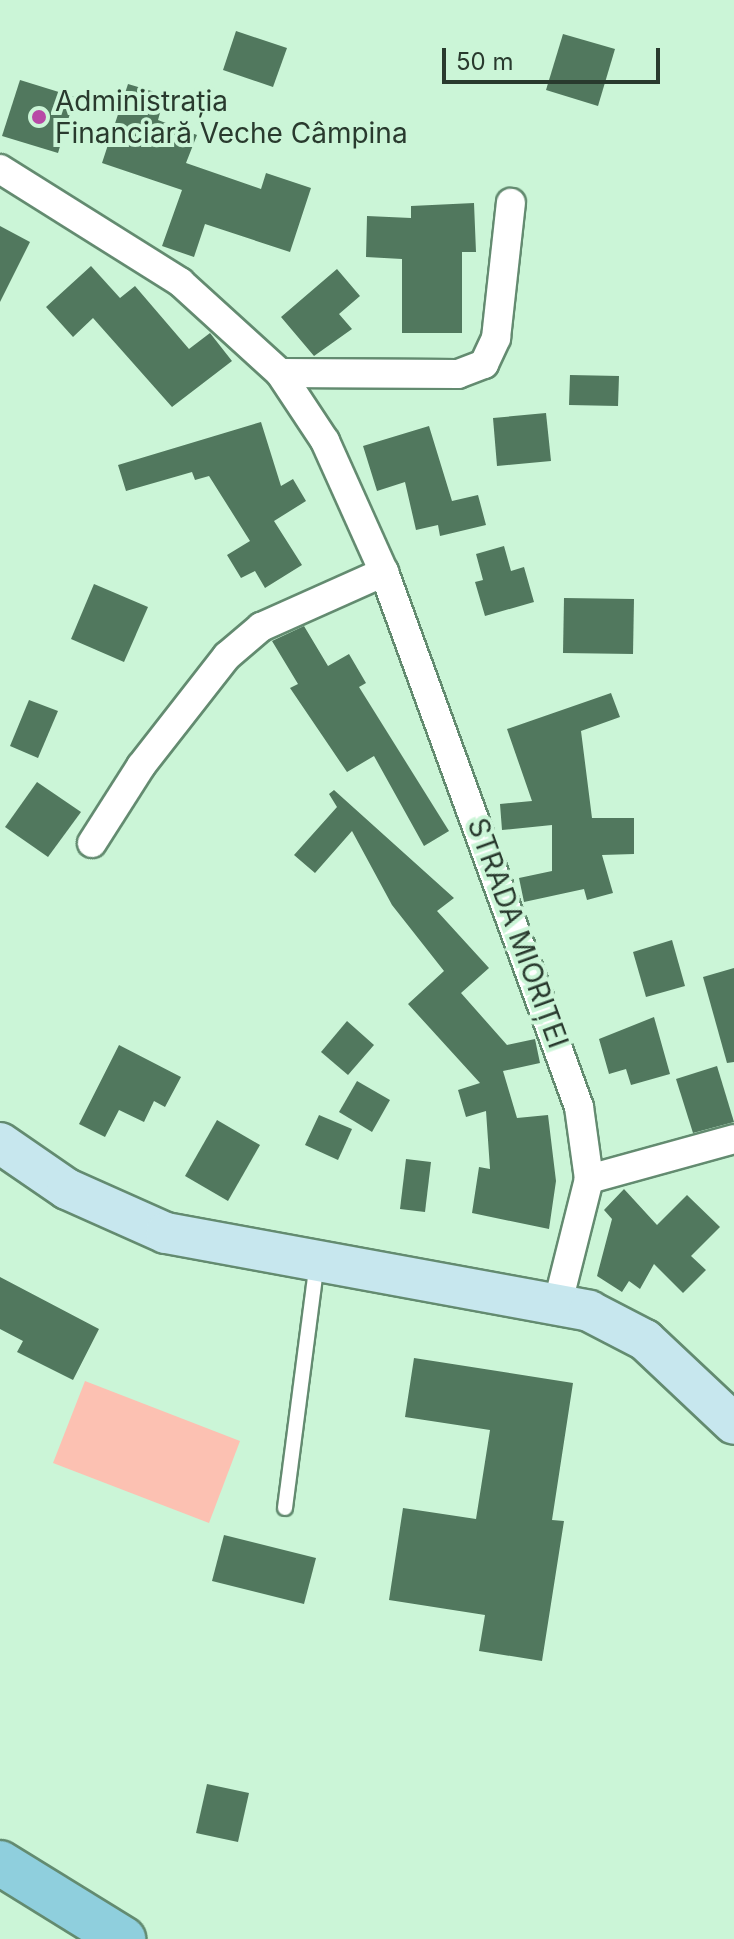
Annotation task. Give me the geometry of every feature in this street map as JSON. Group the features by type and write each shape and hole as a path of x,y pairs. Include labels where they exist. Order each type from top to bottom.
{"main road":[{"path":"0,1863 123,1939"}],"street":[{"name":"STRADA MIORIȚEI","path":"0,169 180,282 280,373 325,441 384,572 556,1035 579,1107 589,1179 558,1302"},
{"path":"280,373 458,374 484,364 496,338 511,203"},
{"path":"92,843 141,766 227,656 261,627 384,572"},
{"path":"589,1179 734,1139"},
{"path":"0,1143 114,1214 166,1233 558,1302 645,1340 734,1424"}],"lane":[{"path":"285,1508 317,1261"}],"shaded area":[{"path":"85,1381 240,1441 209,1523 53,1463"}],"building":[{"path":"236,31 287,48 273,87 223,70"},
{"path":"563,34 615,49 598,106 546,90"},
{"name":"Administrația Financiară Veche Câmpina","path":"20,80 75,97 58,153 2,136"},
{"path":"128,84 165,95 158,120 197,135 186,163 261,189 266,173 311,188 290,252 205,224 194,257 162,246 182,190 102,163"},
{"path":"474,203 476,252 462,252 462,333 402,333 402,259 366,257 367,216 411,218 411,206"},
{"path":"0,226 30,242 0,302"},
{"path":"91,266 120,298 135,286 189,349 210,333 232,361 172,407 93,318 73,337 46,307"},
{"path":"337,269 360,296 339,314 352,329 314,356 281,317"},
{"path":"570,375 619,376 618,406 569,405"},
{"path":"546,413 551,461 497,466 493,418"},
{"path":"261,422 281,486 293,479 306,501 274,521 302,565 265,588 255,571 241,578 227,555 250,541 209,476 195,480 192,472 126,491 118,465"},
{"path":"429,426 452,501 478,495 486,525 440,536 438,525 416,530 405,482 377,491 363,446"},
{"path":"504,546 511,571 524,567 534,602 485,616 475,582 483,580 476,554"},
{"path":"94,584 148,607 124,662 71,639"},
{"path":"564,598 634,599 633,654 563,653"},
{"path":"304,626 328,666 349,654 366,683 359,687 449,831 424,846 374,756 347,772 290,688 298,684 272,641"},
{"path":"611,693 620,717 581,731 592,818 634,818 634,854 602,855 613,893 587,900 584,889 524,902 519,878 552,871 552,825 502,830 500,804 532,801 507,729"},
{"path":"29,700 58,711 38,758 10,746"},
{"path":"37,782 81,812 48,857 5,827"},
{"path":"334,790 454,898 437,911 489,968 461,993 507,1045 535,1039 540,1063 503,1071 517,1118 548,1115 556,1181 549,1229 472,1213 479,1167 490,1169 486,1111 466,1117 458,1090 480,1083 408,1004 444,971 392,905 352,831 315,873 294,855 337,807 329,794"},
{"path":"672,940 685,986 646,997 633,952"},
{"path":"734,968 734,1062 727,1063 703,977"},
{"path":"654,1017 670,1074 631,1085 626,1069 609,1074 599,1039"},
{"path":"347,1021 374,1045 348,1075 321,1052"},
{"path":"119,1045 181,1077 165,1107 154,1101 144,1122 119,1110 105,1137 79,1124"},
{"path":"717,1066 734,1122 693,1133 676,1079"},
{"path":"357,1081 390,1100 372,1132 339,1112"},
{"path":"319,1115 352,1129 338,1160 305,1145"},
{"path":"217,1120 260,1145 228,1201 185,1176"},
{"path":"406,1159 431,1162 425,1212 400,1209"},
{"path":"624,1189 657,1225 687,1195 720,1227 691,1256 706,1270 683,1293 654,1264 640,1289 629,1281 622,1292 597,1276 612,1219 604,1210"},
{"path":"0,1277 99,1329 73,1380 17,1352 23,1341 0,1329"},
{"path":"414,1358 573,1383 552,1520 564,1521 542,1661 479,1651 485,1615 389,1600 403,1508 476,1519 490,1430 405,1417"},
{"path":"224,1535 316,1558 304,1604 212,1581"},
{"path":"207,1784 249,1793 238,1842 196,1833"}],"place":[{"name":"Administrația Financiară Veche Câmpina","path":"39,117"}]}
